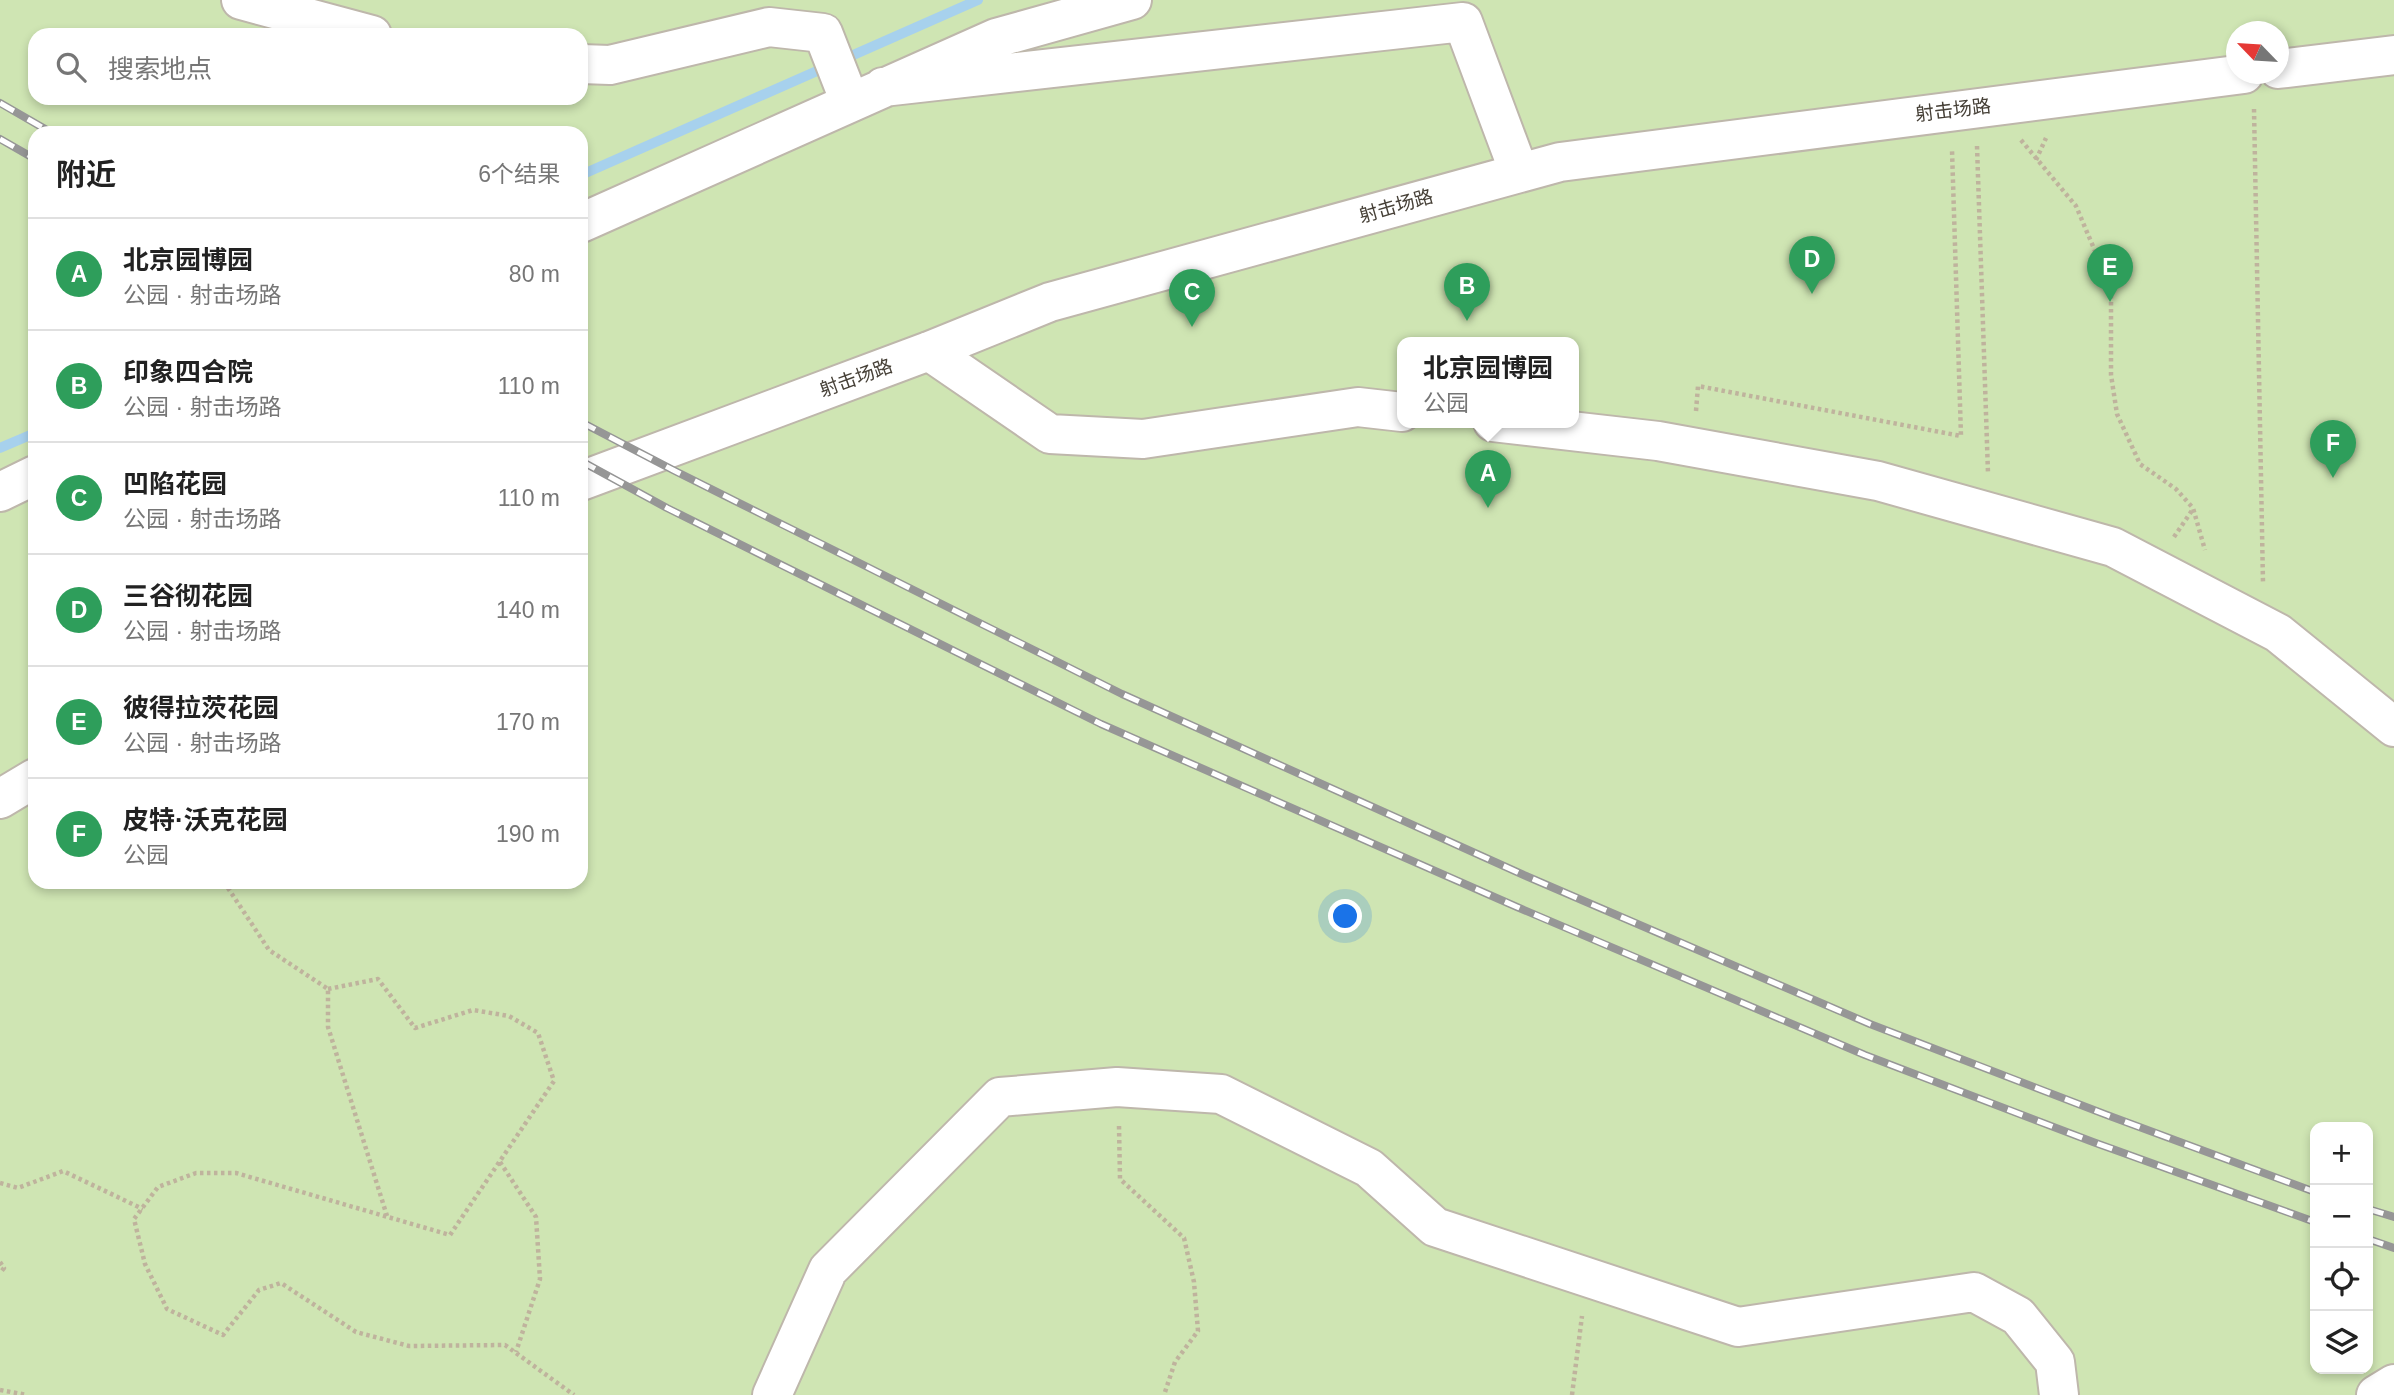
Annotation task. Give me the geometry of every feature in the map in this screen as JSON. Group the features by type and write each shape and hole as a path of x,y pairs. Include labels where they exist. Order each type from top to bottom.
{"street":[{"path":"241,0 346,28"},
{"path":"588,220 996,38 1132,0"},
{"path":"867,95 1463,22 1519,172"},
{"path":"588,64 610,65 769,27 823,33 867,95"},
{"path":"2289,68 2394,55"},
{"name":"射击场路","path":"588,478 929,351 1050,302 1560,162 1985,106 2249,87"},
{"path":"929,351 1051,434 1143,439 1357,407 1397,411"},
{"path":"1545,428 1658,441 1878,481 2113,547 2278,633 2394,727"},
{"path":"0,492 28,478"},
{"path":"0,799 28,782"},
{"path":"772,1395 828,1270 1000,1097 1117,1087 1221,1094 1369,1168 1435,1227 1738,1327 1974,1292 2018,1317 2033,1335 2055,1362 2059,1395"},
{"path":"2376,1395 2394,1384"}],"path":[{"path":"2249,87 2264,626"},
{"path":"1985,106 1989,512"},
{"path":"1985,106 2076,206 2111,289 2112,375 2117,414 2140,464 2176,489 2193,508 2218,602"},
{"path":"1693,447 1698,386 1961,436 1952,144"},
{"path":"229,889 269,950 328,989 378,979 415,1028 473,1010 509,1016 538,1033 554,1081 450,1235 236,1173 196,1173 158,1187 134,1219 145,1264 167,1309 223,1335 259,1290 281,1283 356,1332 409,1346 505,1345 574,1395"},
{"path":"328,989 328,1027 387,1216"},
{"path":"1117,1087 1120,1179 1184,1237 1194,1282 1198,1331 1175,1362 1164,1395"},
{"path":"499,1161 536,1217 540,1279 516,1352"},
{"path":"0,1183 18,1188 63,1171 143,1209"},
{"path":"0,1262 4,1268 0,1273"},
{"path":"1572,1395 1587,1277"},
{"path":"0,1390 27,1395"}],"green space":[{"path":"0,0 2394,0 2394,1395 0,1395"}],"waterway":[{"path":"588,172 978,0"},
{"path":"0,448 28,436"}],"railway":[{"path":"0,103 40,126"},
{"path":"0,139 28,155"},
{"path":"588,426 1122,694 1526,876 1870,1024 2310,1190"},
{"path":"588,465 667,508 1101,724 1517,907 1865,1055 2093,1142 2310,1220"},
{"path":"2373,1211 2394,1217"},
{"path":"2373,1241 2394,1248"}],"place":[{"name":"三谷彻花园","path":"1812,294"},
{"name":"彼得拉茨花园","path":"2110,302"},
{"name":"印象四合院","path":"1467,321"},
{"name":"凹陷花园","path":"1192,327"},
{"name":"皮特·沃克花园","path":"2333,478"},
{"name":"北京园博园","path":"1488,508"}]}
